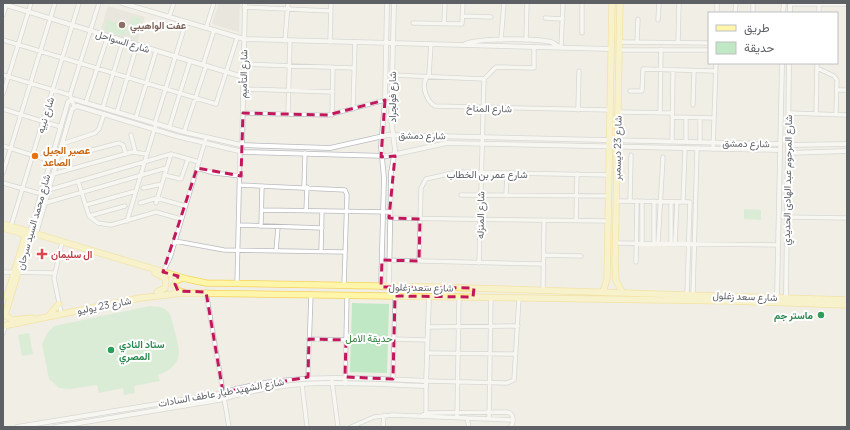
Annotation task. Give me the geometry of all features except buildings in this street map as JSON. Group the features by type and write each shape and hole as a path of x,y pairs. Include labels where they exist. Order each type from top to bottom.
{"main road":[{"name":"شارع 23 ديسمبر","path":"603,292 606,285 607,274 612,3"},
{"name":"شارع 23 ديسمبر","path":"620,3 615,274 622,292"},
{"path":"612,14 620,14"},
{"name":"شارع سعد زغلول","path":"3,224 182,278 202,282 344,287 474,288 690,294 722,298 847,305"},
{"name":"شارع محمد السيد سرحان","path":"3,228 22,234 24,240 5,314 12,320 36,319"},
{"name":"شارع محمد السيد سرحان","path":"3,308 30,232"},
{"path":"146,267 150,271 164,278 166,284 163,290 146,297"},
{"path":"607,274 615,274"},
{"path":"182,278 175,282 175,288 190,293"},
{"path":"473,297 474,288"},
{"name":"شارع سعد زغلول","path":"206,292 519,298 722,298 777,296 847,300"},
{"name":"شارع 23 يوليو","path":"4,326 46,316 146,297 206,292"},
{"path":"46,316 54,312 59,304"}],"street":[{"path":"3,94 31,3"},
{"path":"3,173 55,3"},
{"name":"شارع نبيه","path":"11,226 79,3"},
{"name":"شارع محمد السيد سرحان","path":"30,232 68,101 71,97 99,3"},
{"path":"122,3 244,39 611,49"},
{"path":"169,17 174,3"},
{"path":"206,28 214,3"},
{"path":"288,3 288,114"},
{"path":"330,42 331,3"},
{"name":"شارع فولجراد","path":"381,287 384,173 382,136 385,100 387,3"},
{"name":"شارع فولجراد","path":"388,287 391,173 395,156 394,135 391,118 394,3"},
{"path":"444,3 444,24"},
{"path":"413,23 462,24 462,3"},
{"path":"501,40 504,3"},
{"path":"526,40 527,3"},
{"path":"560,47 563,3"},
{"path":"582,3 582,33"},
{"path":"658,20 659,3"},
{"path":"678,43 679,3"},
{"path":"3,15 5,4"},
{"name":"شارع السواحل","path":"5,4 243,77"},
{"path":"790,4 847,4"},
{"path":"244,5 331,11"},
{"name":"شارع التأميم","path":"237,284 241,176 239,148 241,146 243,113 244,5"},
{"path":"462,16 491,17"},
{"path":"545,18 562,19"},
{"path":"637,42 638,19"},
{"path":"127,221 186,22"},
{"path":"184,132 205,66 214,30"},
{"path":"86,102 108,36"},
{"path":"3,40 216,104 237,38"},
{"path":"103,107 122,40"},
{"path":"463,46 482,40 526,40 553,42 560,47"},
{"path":"353,109 355,42"},
{"path":"619,42 708,43"},
{"name":"شارع المناخ","path":"431,44 429,75 427,77 425,94 428,101 435,106 610,110"},
{"path":"117,112 137,45"},
{"path":"392,75 484,79 496,67 534,68 534,47"},
{"path":"619,50 708,50"},
{"path":"660,113 662,50"},
{"path":"136,117 156,51"},
{"path":"170,128 190,61"},
{"path":"244,64 354,68"},
{"path":"713,149 716,64"},
{"name":"شارع المرحوم عبد الهادى الحديدي","path":"777,296 782,64"},
{"name":"شارع المرحوم عبد الهادى الحديدي","path":"786,297 789,64"},
{"path":"816,114 817,64"},
{"path":"332,115 333,67"},
{"path":"817,68 836,78 836,114"},
{"path":"630,91 642,91 642,69 715,71"},
{"path":"672,141 673,70"},
{"path":"578,110 579,71"},
{"path":"693,105 694,71"},
{"path":"3,75 71,97 74,106"},
{"name":"شارع المنزله","path":"479,262 484,79"},
{"path":"243,89 333,92"},
{"path":"837,90 847,90"},
{"name":"شارع دمشق","path":"71,97 155,124 241,146 330,148 382,136 394,135 780,144"},
{"path":"243,113 332,115 385,100"},
{"name":"شارع محمد السيد سرحان","path":"36,234 74,106"},
{"name":"شارع دمشق","path":"74,106 154,130 240,152 395,156 442,143 780,150"},
{"path":"3,109 61,127"},
{"path":"618,112 660,113 686,117 714,118"},
{"path":"788,113 847,115"},
{"path":"62,144 93,134 98,129 104,114"},
{"path":"686,117 686,142"},
{"path":"700,118 700,142"},
{"path":"131,135 135,151"},
{"path":"163,272 175,240 206,138"},
{"path":"73,155 119,143 123,145 126,154"},
{"path":"788,145 847,144"},
{"path":"3,146 51,161"},
{"path":"277,153 278,146"},
{"path":"683,202 685,149"},
{"path":"690,294 694,244 697,149"},
{"path":"53,174 135,151 147,154"},
{"path":"788,153 847,151"},
{"path":"306,153 306,211"},
{"path":"3,183 35,193 171,154 199,162"},
{"path":"156,203 171,154"},
{"path":"630,201 631,155"},
{"path":"658,243 663,157"},
{"path":"164,175 181,179 188,159"},
{"path":"45,203 166,168"},
{"path":"197,168 214,173 241,176"},
{"name":"شارع عمر بن الخطاب","path":"419,261 421,184 426,178 449,173 481,172 609,175"},
{"path":"506,196 507,173"},
{"path":"576,221 577,174"},
{"path":"78,181 89,216 98,224 106,226 156,212 181,219"},
{"path":"780,184 785,185 787,183"},
{"path":"143,188 162,184"},
{"path":"240,185 345,190 347,193 344,287"},
{"path":"261,226 262,186"},
{"path":"86,205 136,191"},
{"path":"461,195 609,196"},
{"path":"140,202 157,198 185,206"},
{"path":"616,201 695,203"},
{"path":"636,262 637,201"},
{"path":"642,201 642,242"},
{"path":"654,201 654,243"},
{"path":"671,202 673,243"},
{"path":"673,243 677,202"},
{"path":"690,202 688,244 690,294"},
{"path":"89,216 125,206"},
{"path":"262,210 390,212"},
{"path":"321,252 322,211"},
{"path":"787,217 847,218"},
{"path":"389,218 608,222"},
{"path":"543,290 544,221"},
{"path":"239,225 322,228"},
{"path":"276,251 278,227"},
{"path":"175,240 219,249 345,252"},
{"path":"61,313 54,273 62,242"},
{"path":"615,242 778,245"},
{"path":"544,255 581,256"},
{"path":"382,260 543,264"},
{"path":"3,272 54,273"},
{"path":"206,292 229,427"},
{"path":"308,377 311,294"},
{"path":"345,384 346,295"},
{"path":"393,385 395,296"},
{"path":"425,414 429,296"},
{"path":"457,415 459,297"},
{"path":"488,418 491,297"},
{"path":"426,383 507,383 514,380 519,298"},
{"path":"3,333 4,326"},
{"path":"428,327 518,326"},
{"path":"309,339 346,340"},
{"path":"394,339 427,340"},
{"path":"427,353 516,354"},
{"name":"شارع الشهيد طيار عاطف السادات","path":"17,427 223,392 245,386 308,377 393,379 426,383"},
{"path":"332,378 338,427"},
{"name":"شارع الشهيد طيار عاطف السادات","path":"56,427 224,398 235,394 302,384 393,385 426,383"},
{"path":"302,384 307,427"},
{"path":"138,406 139,412"},
{"path":"351,427 369,419 384,415 457,415 488,411 510,413 513,420 510,427"},
{"path":"383,427 384,415"},
{"path":"457,415 467,418 513,420"},
{"path":"467,418 469,427"}],"highlighted area":[{"path":"385,100 381,157 395,156 389,218 420,219 419,261 382,260 381,287 474,288 473,297 395,296 393,379 345,377 346,340 309,339 308,377 223,392 206,292 178,291 175,284 178,276 163,272 197,168 241,176 243,113 328,115"}],"shaded area":[{"path":"219,3 240,3 239,32 212,24"},
{"name":"عفت الواهيبي","path":"108,6 145,17 137,43 100,32"}],"green space":[{"path":"132,16 142,18 136,37 127,34"},
{"path":"107,20 128,26 124,36 104,31"},
{"path":"744,209 761,210 761,220 744,219"},
{"name":"حديقة الامل","path":"352,303 389,304 387,373 350,372"},
{"name":"ستاد النادي المصري","path":"150,306 163,308 169,313 179,351 177,362 167,371 158,375 160,381 134,386 135,393 124,395 123,388 99,393 97,385 70,389 59,388 49,379 42,344 48,332 54,326"},
{"path":"29,333 33,354 22,356 18,335"}],"place":[{"name":"عفت الواهيبي","path":"122,25"},
{"name":"عصير الجيل الصاعد","path":"35,156"},
{"name":"ال سليمان","path":"42,254"},
{"name":"ماستر جم","path":"821,315"},
{"name":"ستاد النادي المصري","path":"111,350"}]}
